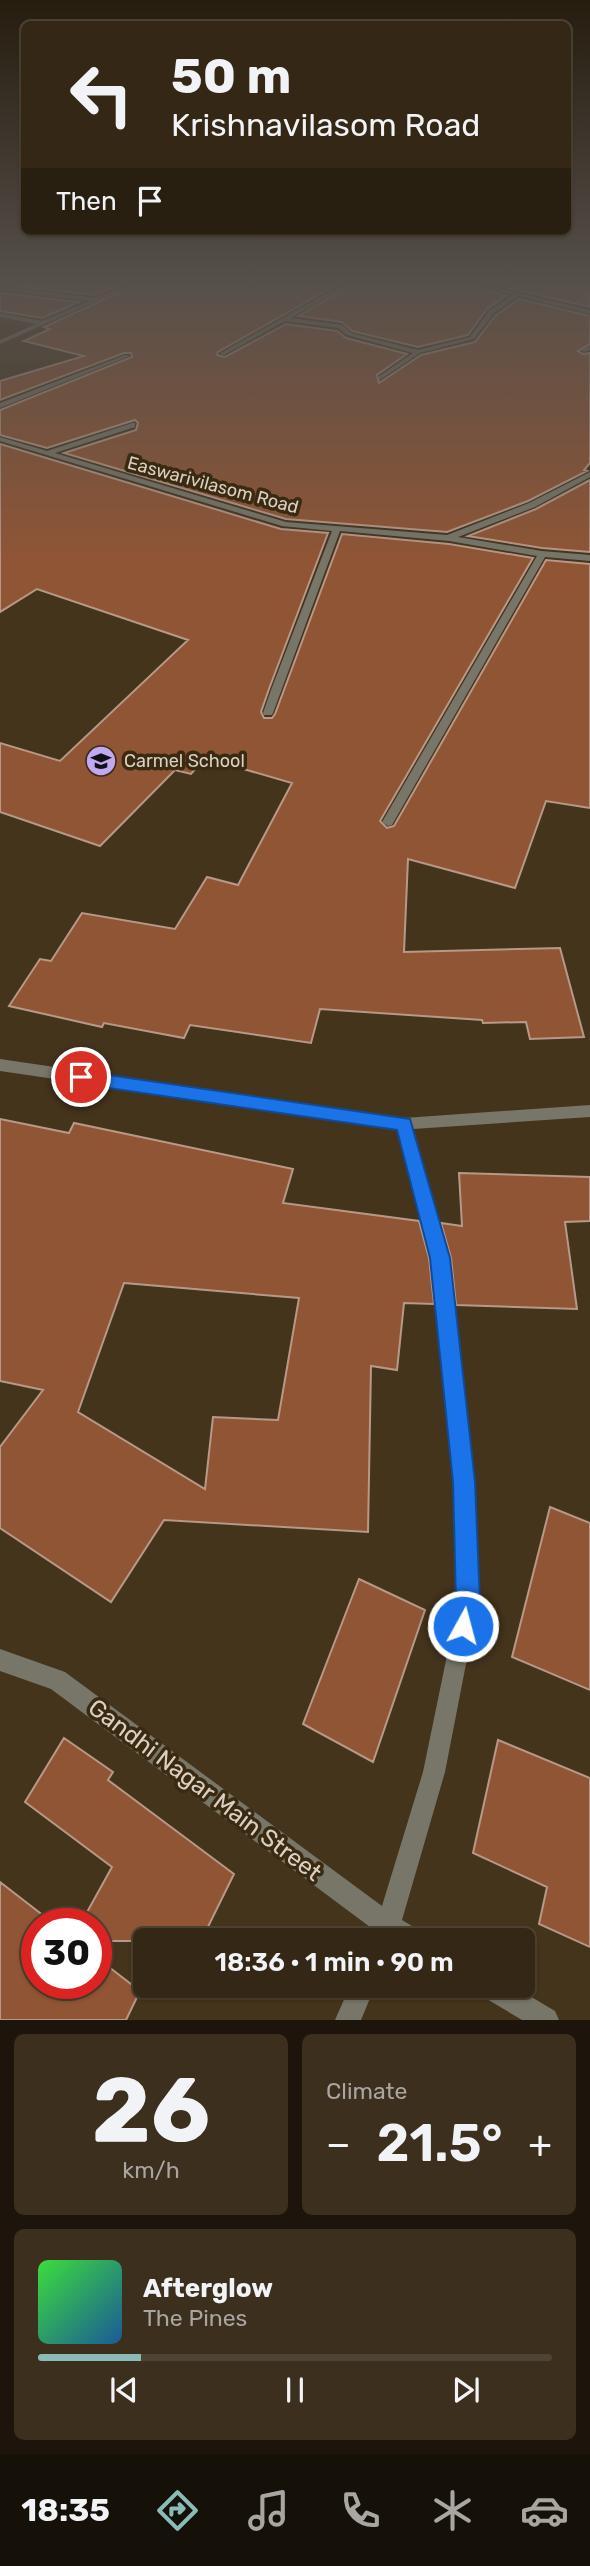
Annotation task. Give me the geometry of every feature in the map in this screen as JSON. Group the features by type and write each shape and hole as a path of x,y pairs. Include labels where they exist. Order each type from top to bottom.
{"street":[{"path":"0,406 78,375"},
{"path":"45,454 132,425"},
{"name":"Easwarivilasom Road","path":"0,439 285,524 449,538 542,554 590,558"},
{"path":"449,538 532,505 590,474"},
{"path":"268,713 288,652 319,585 337,528"},
{"path":"388,822 542,554"},
{"path":"0,1065 404,1124 590,1111"},
{"path":"388,1928 434,1772 468,1602 464,1482 440,1258 404,1124"},
{"name":"Gandhi Nagar Main Street","path":"0,1660 57,1680 378,1928"},
{"path":"348,2020 358,1998"},
{"path":"509,1998 546,2020"}],"building":[{"path":"19,375 65,375 0,400 0,381"},
{"path":"87,375 377,375 379,383 391,375 590,375 590,463 584,470 587,471 528,501 447,532 286,519 64,453 136,430 138,423 135,420 47,448 0,435 0,410"},
{"path":"0,444 281,529 328,533 261,712 264,718 272,718 275,714 342,534 449,544 533,558 380,821 387,828 394,826 546,560 590,564 590,808 546,801 515,888 408,859 404,952 560,948 584,1037 530,1039 526,1022 483,1023 482,1020 320,1009 311,1043 190,1025 184,1038 104,1023 102,1027 9,1006 40,959 51,961 82,913 175,929 207,877 238,885 292,783 205,758 191,774 175,770 100,846 0,812 0,743 60,761 188,640 37,589 0,612"},
{"path":"590,480 590,552 542,548 468,536 536,509"},
{"path":"0,1119 69,1133 74,1123 293,1169 283,1203 419,1221 429,1258 434,1304 404,1303 397,1370 371,1366 368,1532 164,1520 111,1602 0,1528 0,1447 43,1390 0,1381","holes":["124,1283 299,1298 278,1420 213,1417 205,1489 78,1412"]},
{"path":"459,1173 590,1177 590,1221 565,1222 577,1309 456,1305 451,1258 441,1223 462,1226"},
{"path":"550,1507 590,1523 590,1690 512,1657"},
{"path":"359,1579 425,1610 373,1762 303,1724"},
{"path":"64,1738 113,1772 108,1780 234,1874 207,1928 133,1928 133,1941 112,1941 112,1908 89,1908 112,1867 25,1802"},
{"path":"498,1740 590,1778 590,1947 539,1924 547,1887 473,1853"},
{"path":"0,1882 34,1908 21,1908 21,1999 112,1999 112,1969 133,1986 133,1998 137,1998 126,2020 0,2020"}],"place":[{"name":"Carmel School","path":"101,761"}],"route":[{"path":"81,1077 404,1124 440,1258 464,1482 468,1602 463,1626"}]}
